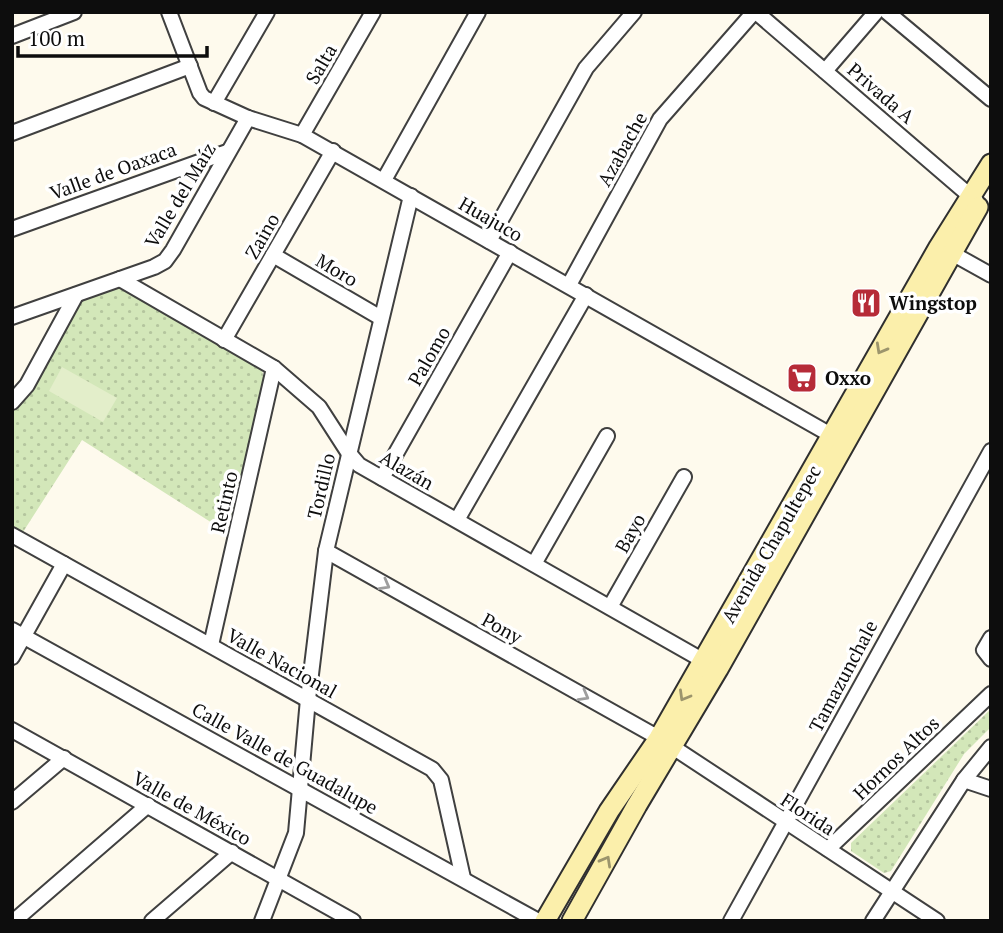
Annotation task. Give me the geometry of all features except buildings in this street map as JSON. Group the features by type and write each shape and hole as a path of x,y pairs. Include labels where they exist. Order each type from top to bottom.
{"main road":[{"name":"Avenida Chapultepec","path":"666,742 975,200 991,164"},
{"path":"975,200 991,187"},
{"path":"545,921 610,811 666,742"},
{"path":"572,921 666,742"}],"street":[{"path":"12,36 74,12"},
{"name":"Huajuco","path":"169,12 200,93 214,103 248,118 302,135 333,151 839,439"},
{"path":"214,103 267,12"},
{"name":"Salta","path":"302,135 373,12"},
{"path":"384,180 478,12"},
{"path":"489,241 586,68 635,12"},
{"name":"Privada A","path":"755,12 975,200"},
{"name":"Azabache","path":"569,285 660,119 755,12"},
{"path":"825,71 876,12"},
{"path":"887,12 991,99"},
{"path":"12,133 190,66"},
{"name":"Valle del Maíz","path":"12,317 154,267 170,256 248,118"},
{"name":"Zaino","path":"224,340 333,151"},
{"name":"Valle de Oaxaca","path":"12,229 227,152"},
{"name":"Tordillo","path":"262,921 296,833 308,699 326,551 411,196"},
{"path":"946,250 991,275"},
{"name":"Palomo","path":"382,478 510,253"},
{"name":"Moro","path":"273,255 381,318"},
{"name":"Alazán","path":"120,279 274,368 319,407 348,453 359,465 711,665"},
{"path":"12,402 27,385 76,295"},
{"path":"457,520 586,295"},
{"name":"Retinto","path":"211,645 274,368"},
{"path":"534,564 607,436"},
{"name":"Tamazunchale","path":"731,921 991,452"},
{"name":"Bayo","path":"610,607 684,477"},
{"name":"Valle Nacional","path":"12,535 439,775 463,878"},
{"name":"Pony","path":"326,551 666,742"},
{"path":"12,657 18,634 64,564"},
{"name":"Calle Valle de Guadalupe","path":"18,634 538,921"},
{"path":"991,638 985,650 991,659"},
{"name":"Hornos Altos","path":"828,849 991,694"},
{"name":"Valle de México","path":"12,730 353,921"},
{"name":"Florida","path":"666,742 937,921"},
{"path":"873,921 964,780 991,747"},
{"path":"12,802 64,758"},
{"path":"964,780 991,789"},
{"path":"14,921 148,805"},
{"path":"152,921 232,852"}],"green space":[{"path":"118,283 262,370 264,379 231,535 82,440 23,532 12,526 12,406 87,293"},
{"path":"62,367 117,398 103,422 49,391"},
{"path":"991,709 991,727 964,754 891,871 884,873 851,851 851,843"}],"place":[{"name":"Wingstop","path":"866,303"},
{"name":"Oxxo","path":"802,378"}]}
